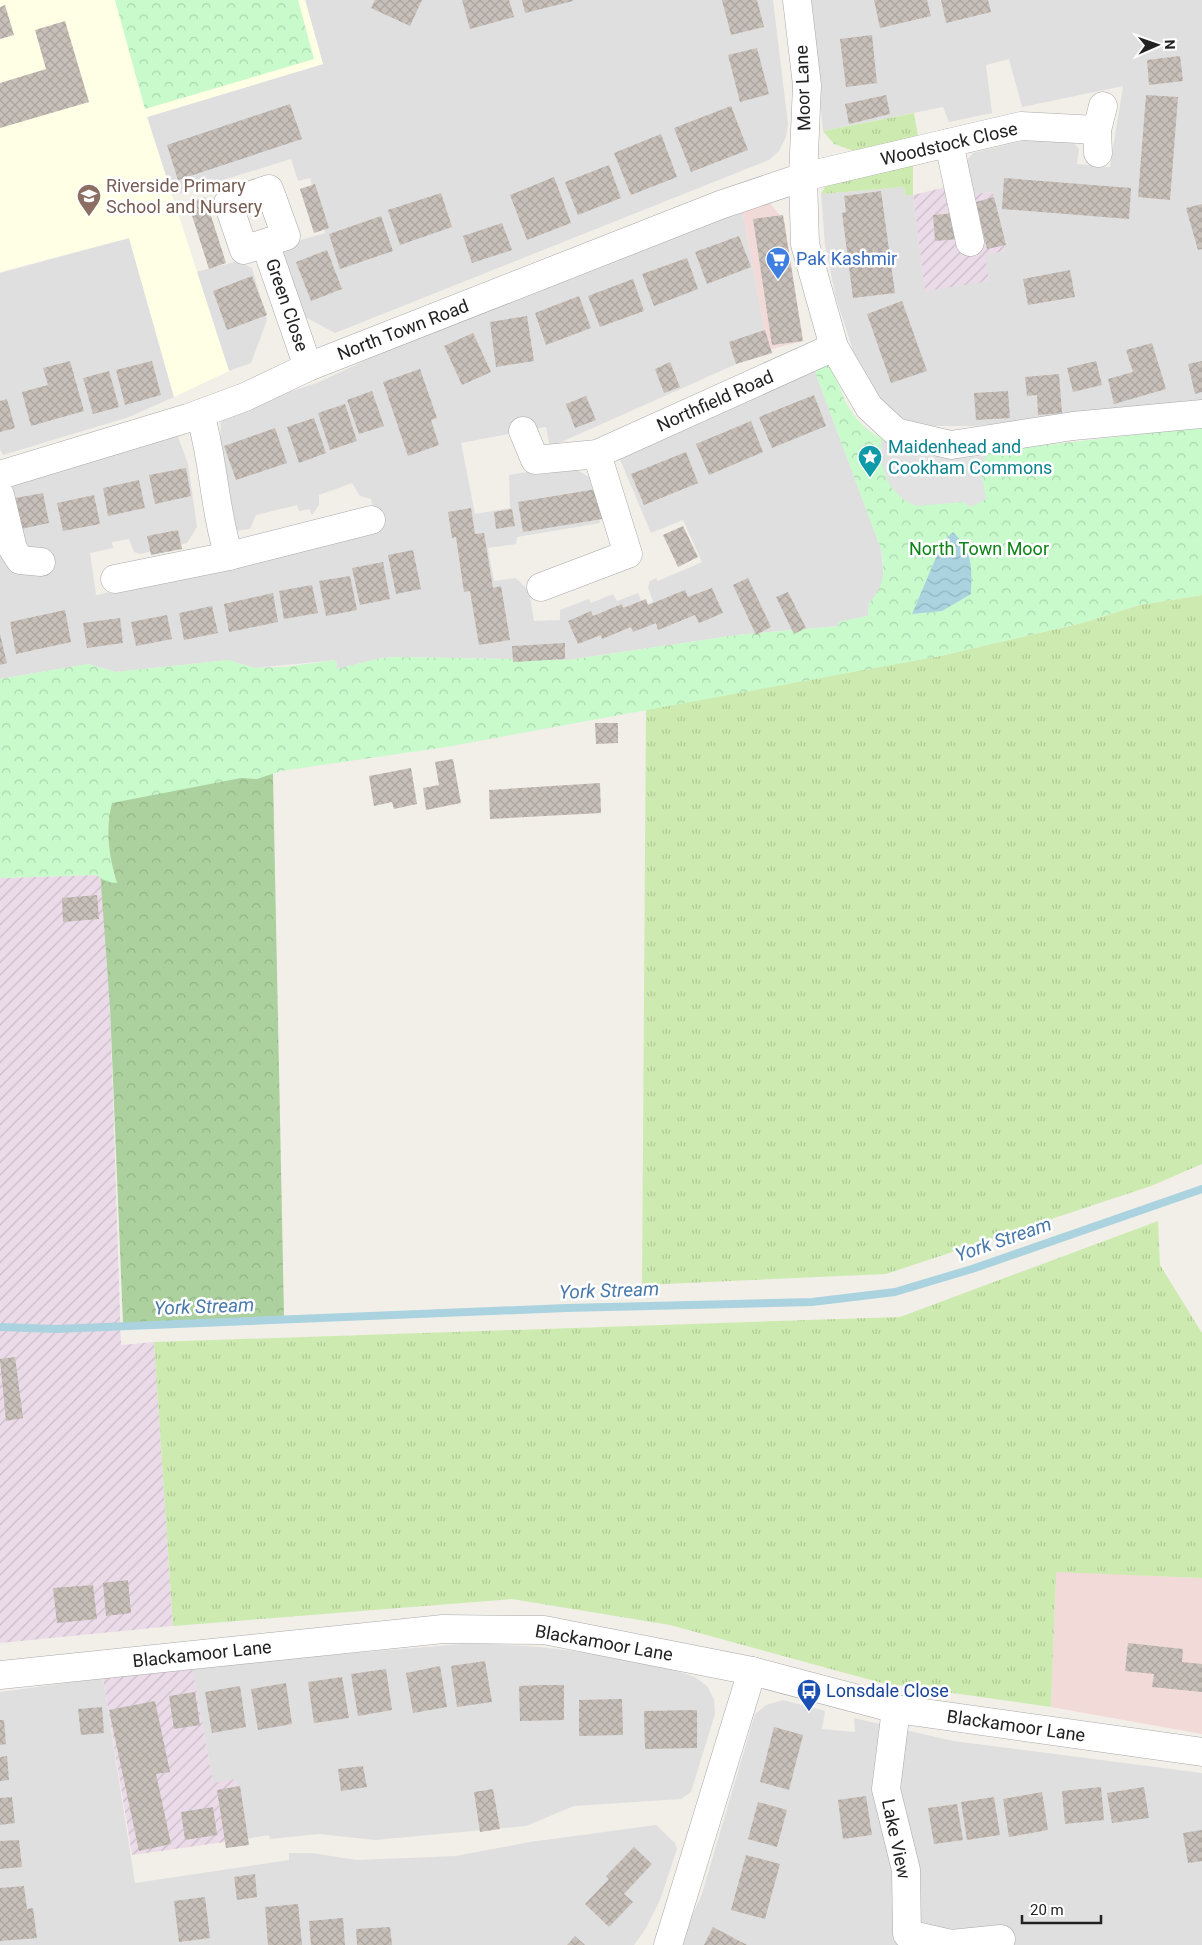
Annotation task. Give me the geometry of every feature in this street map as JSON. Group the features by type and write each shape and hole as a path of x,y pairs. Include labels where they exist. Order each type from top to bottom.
{"street":[{"name":"Moor Lane","path":"796,0 806,85 803,177"},
{"name":"Woodstock Close","path":"803,177 1020,126 1100,130"},
{"path":"949,143 970,242"},
{"path":"803,177 805,244 834,347 869,407 896,432 951,445 1073,426 1202,414"},
{"name":"North Town Road","path":"0,475 200,414 245,397 308,367 720,205 803,177"},
{"name":"Green Close","path":"265,243 308,367"},
{"name":"Northfield Road","path":"523,432 535,460 597,454 834,347"},
{"path":"200,414 206,436 220,529 229,556"},
{"path":"541,586 628,554 597,454"},
{"path":"0,495 13,550 20,560 41,562"},
{"path":"115,579 229,556 371,520"},
{"name":"Blackamoor Lane","path":"0,1675 443,1629 544,1630 752,1671 896,1709 1202,1752"},
{"path":"668,1945 752,1671"},
{"name":"Lake View","path":"896,1709 886,1790 906,1870 907,1934 951,1944 1001,1939"}],"shaded area":[{"name":"Riverside Primary School and Nursery","path":"0,0 305,0 323,64 147,117 229,371 174,397 129,238 0,272"},
{"path":"305,0 773,0 788,124 786,137 779,151 769,160 335,333 296,312 280,260 288,244 325,233 310,178 298,181 291,159 171,196 147,117 323,64"},
{"path":"811,0 1202,0 1202,403 973,426 928,426 891,415 866,390 836,298 825,245 821,194 904,187 905,195 913,195 925,290 989,280 984,255 1005,251 993,192 972,194 967,182 967,160 973,153 1034,138 1068,137 1079,149 1077,164 1110,167 1123,86 1022,107 1009,59 986,65 992,113 949,122 943,107 823,131"},
{"path":"967,182 972,194 993,192 1005,251 985,255 989,281 925,291 913,195"},
{"name":"Pak Kashmir","path":"768,201 784,220 803,341 768,350 742,209"},
{"path":"742,209 768,350 550,447 546,427 461,443 475,514 510,508 509,475 533,471 534,475 577,470 589,477 593,491 600,523 517,537 516,544 488,548 494,581 516,578 529,591 534,621 560,620 560,610 589,599 591,603 613,594 617,601 638,593 644,606 653,602 648,587 650,581 656,578 658,581 702,562 683,520 651,533 616,450 811,361 881,549 884,579 877,594 869,603 868,616 839,622 839,626 737,635 568,660 395,657 377,659 337,669 336,660 255,668 228,660 116,672 88,664 0,679 0,486 177,434 188,464 197,527 187,543 140,554 134,552 129,539 112,542 113,548 90,553 96,595 169,580 374,512 371,499 360,496 352,483 319,495 319,505 312,515 309,509 299,511 297,505 256,515 250,529 235,531 220,451 221,414 317,383 479,307"},
{"path":"129,238 174,397 129,417 3,455 0,449 0,273"},
{"path":"238,261 252,268 267,320 251,363 229,371 196,272"},
{"path":"881,440 905,450 935,455 987,451 981,471 986,499 971,507 963,502 916,506 904,500 892,488 886,477 881,460"},
{"path":"96,875 117,883 110,1007 121,1345 154,1342 173,1626 0,1643 0,878"},
{"path":"1056,1571 1202,1578 1202,1734 1051,1707"},
{"path":"475,1643 540,1647 612,1656 674,1670 695,1677 707,1686 714,1699 715,1714 691,1792 681,1799 574,1806 526,1826 375,1840 319,1834 270,1839 269,1835 246,1839 213,1783 192,1666"},
{"path":"192,1666 213,1783 236,1779 246,1839 132,1855 103,1678"},
{"path":"103,1678 135,1883 289,1860 289,1853 311,1853 357,1860 456,1856 530,1842 656,1825 675,1843 677,1849 660,1900 645,1930 634,1945 0,1945 0,1692"},
{"path":"783,1700 825,1711 822,1729 855,1732 854,1718 953,1741 1202,1773 1202,1945 677,1945 701,1897 755,1714 766,1705"}],"green space":[{"path":"115,0 298,0 314,59 145,109"},
{"path":"914,113 918,136 857,152 834,144 823,131"},
{"path":"913,165 913,195 905,195 904,187 821,194 826,185"},
{"name":"North Town Moor","path":"811,361 829,365 845,401 862,424 872,433 895,445 921,453 935,455 1029,447 1202,427 1202,595 1139,605 1082,623 940,656 446,747 281,771 257,779 241,778 112,803 108,833 117,883 107,882 96,875 0,878 0,679 88,664 116,672 228,660 255,668 284,667 336,660 337,669 377,659 395,657 568,660 737,635 839,626 838,622 868,616 869,603 881,584 883,564 881,549"},
{"path":"1202,595 1202,1164 1151,1186 886,1274 642,1285 646,709 940,656 1082,623 1139,605"},
{"path":"273,774 284,1316 123,1323 110,1007 94,788"},
{"path":"1158,1221 1160,1265 1202,1333 1202,1578 1056,1572 1051,1707 882,1683 670,1625 512,1599 173,1626 154,1342 900,1317"}],"water":[{"path":"953,532 960,539 968,553 971,568 971,594 942,611 912,614 943,541"}],"building":[{"path":"375,0 422,0 410,26 371,8"},
{"path":"462,0 509,0 514,17 470,29"},
{"path":"522,0 573,0 573,1 525,13"},
{"path":"722,0 757,0 764,27 731,35"},
{"path":"874,0 927,0 931,16 880,28"},
{"path":"941,0 988,0 991,12 946,23"},
{"path":"5,5 14,35 0,39 0,7"},
{"path":"65,21 89,102 0,128 0,83 46,69 35,30"},
{"path":"872,35 877,83 846,87 840,39"},
{"path":"757,48 769,94 740,102 728,55"},
{"path":"1180,56 1183,81 1149,85 1147,60"},
{"path":"886,95 890,114 849,124 845,104"},
{"path":"1146,95 1178,97 1170,200 1138,197"},
{"path":"290,104 302,139 178,180 167,145"},
{"path":"731,106 748,150 691,172 674,128"},
{"path":"661,134 677,177 631,195 614,153"},
{"path":"609,165 621,198 578,215 565,182"},
{"path":"554,177 571,223 527,240 510,195"},
{"path":"1004,178 1131,188 1129,219 1002,209"},
{"path":"315,184 329,228 314,233 300,189"},
{"path":"881,191 895,293 853,298 842,213 846,212 844,196"},
{"path":"441,193 452,227 400,245 388,210"},
{"path":"205,197 226,263 209,269 188,203"},
{"path":"994,197 1006,245 987,249 976,202"},
{"path":"1202,204 1202,249 1198,250 1186,208"},
{"path":"957,213 959,239 935,241 933,215"},
{"name":"Pak Kashmir","path":"783,215 803,341 772,345 753,219"},
{"path":"381,216 393,251 340,269 329,234"},
{"path":"502,223 512,250 472,263 463,236"},
{"path":"739,236 751,267 707,284 695,252"},
{"path":"327,250 342,289 311,301 296,262"},
{"path":"687,258 698,289 654,306 642,274"},
{"path":"1070,270 1075,297 1028,305 1023,279"},
{"path":"252,276 267,315 227,330 213,291"},
{"path":"633,279 644,311 600,327 588,296"},
{"path":"579,296 591,328 546,345 535,313"},
{"path":"902,301 927,371 891,383 867,314"},
{"path":"527,316 534,361 496,367 490,322"},
{"path":"765,330 772,353 736,364 729,342"},
{"path":"473,333 491,372 462,385 444,346"},
{"path":"1152,343 1166,389 1114,404 1108,379 1133,372 1126,350"},
{"path":"70,361 84,411 31,426 22,392 48,385 43,368"},
{"path":"152,361 161,395 125,405 116,370"},
{"path":"1096,361 1102,385 1073,392 1067,368"},
{"path":"1202,361 1202,392 1195,394 1188,364"},
{"path":"670,362 680,387 664,393 655,369"},
{"path":"420,369 437,418 431,420 439,445 408,456 383,382"},
{"path":"109,371 119,407 93,414 83,378"},
{"path":"1059,374 1062,413 1038,415 1037,395 1027,396 1025,377"},
{"path":"372,391 384,426 359,434 347,400"},
{"path":"1008,391 1010,418 976,420 974,393"},
{"path":"814,395 826,426 772,448 759,417"},
{"path":"586,396 596,420 575,428 566,404"},
{"path":"7,399 15,428 0,432 0,401"},
{"path":"345,404 357,441 330,450 318,413"},
{"path":"314,418 326,453 299,463 287,427"},
{"path":"751,421 763,452 709,475 696,444"},
{"path":"275,428 287,463 236,480 224,446"},
{"path":"686,452 698,483 644,505 631,474"},
{"path":"186,468 191,496 155,504 149,475"},
{"path":"139,480 145,508 108,516 103,488"},
{"path":"597,489 602,519 523,532 518,502"},
{"path":"43,493 49,523 16,530 10,499"},
{"path":"94,495 100,524 63,531 57,503"},
{"path":"471,508 475,534 484,533 493,588 501,586 510,640 479,645 470,591 464,592 456,537 452,538 448,512"},
{"path":"512,509 515,526 496,529 494,512"},
{"path":"683,526 698,557 678,567 663,535"},
{"path":"178,530 182,549 151,555 147,536"},
{"path":"413,550 421,589 396,594 388,555"},
{"path":"383,562 390,599 360,605 352,568"},
{"path":"350,576 357,610 326,616 319,581"},
{"path":"748,578 771,627 756,635 733,585"},
{"path":"312,585 318,613 284,619 279,591"},
{"path":"712,588 723,613 699,623 695,615 658,630 656,623 633,632 631,627 602,639 601,635 578,644 568,621 591,611 593,616 622,604 623,608 646,599 648,605 685,590 688,597"},
{"path":"788,592 806,628 794,634 776,597"},
{"path":"273,593 278,622 229,632 224,604"},
{"path":"212,606 218,633 184,640 179,613"},
{"path":"65,610 71,642 16,654 10,622"},
{"path":"167,615 172,639 136,646 131,622"},
{"path":"120,618 123,643 87,648 83,623"},
{"path":"0,634 7,663 0,665"},
{"path":"565,643 565,659 513,662 512,646"},
{"path":"595,723 618,723 618,743 596,744"},
{"path":"453,759 461,803 426,810 423,788 439,785 435,762"},
{"path":"411,768 417,804 394,809 392,802 374,806 369,776"},
{"path":"600,783 601,813 490,819 489,790"},
{"path":"97,895 99,919 63,922 62,898"},
{"path":"15,1357 23,1418 6,1421 0,1359"},
{"path":"128,1580 131,1613 106,1616 103,1583"},
{"path":"93,1585 97,1619 57,1623 53,1588"},
{"path":"1128,1643 1183,1649 1182,1662 1202,1664 1202,1692 1152,1687 1154,1674 1125,1671"},
{"path":"485,1661 492,1702 457,1707 451,1666"},
{"path":"440,1666 447,1707 413,1713 406,1673"},
{"path":"386,1669 392,1710 358,1716 351,1674"},
{"path":"342,1677 349,1718 314,1723 308,1682"},
{"path":"286,1683 292,1724 258,1730 251,1689"},
{"path":"564,1685 564,1720 520,1721 519,1686"},
{"path":"240,1686 246,1727 212,1733 205,1692"},
{"path":"195,1692 200,1725 174,1729 169,1696"},
{"path":"622,1699 623,1735 579,1736 579,1700"},
{"path":"155,1701 170,1772 156,1774 171,1844 139,1851 109,1710"},
{"path":"102,1707 104,1733 81,1735 78,1709"},
{"path":"697,1710 697,1748 645,1749 644,1711"},
{"path":"0,1720 4,1720 6,1744 0,1745"},
{"path":"774,1727 803,1735 789,1790 760,1782"},
{"path":"7,1756 9,1780 0,1781 0,1757"},
{"path":"363,1766 367,1787 341,1791 338,1769"},
{"path":"240,1786 249,1845 226,1848 217,1790"},
{"path":"1101,1787 1104,1820 1065,1824 1062,1791"},
{"path":"1144,1787 1149,1818 1112,1823 1107,1793"},
{"path":"493,1789 500,1829 480,1832 474,1792"},
{"path":"1042,1792 1048,1830 1009,1837 1003,1799"},
{"path":"866,1796 872,1835 843,1839 838,1800"},
{"path":"12,1797 15,1823 0,1825 0,1798"},
{"path":"994,1797 1000,1835 967,1840 961,1802"},
{"path":"758,1802 787,1810 777,1847 748,1839"},
{"path":"957,1804 963,1840 934,1844 928,1808"},
{"path":"213,1807 217,1835 185,1840 181,1812"},
{"path":"1202,1830 1202,1861 1188,1863 1183,1833"},
{"path":"19,1840 22,1867 0,1869 0,1841"},
{"path":"634,1847 652,1864 624,1894 633,1902 609,1927 585,1904 609,1879 606,1876"},
{"path":"746,1855 780,1864 765,1919 731,1910"},
{"path":"255,1874 257,1897 237,1900 234,1877"},
{"path":"24,1886 27,1909 33,1908 37,1938 0,1941 0,1888"},
{"path":"205,1897 210,1938 179,1942 174,1901"},
{"path":"298,1904 302,1945 268,1945 265,1907"},
{"path":"343,1918 345,1945 311,1945 309,1921"},
{"path":"390,1927 392,1945 357,1945 356,1929"},
{"path":"713,1927 747,1945 704,1945"},
{"path":"575,1936 585,1945 567,1945"}],"waterway":[{"name":"York Stream","path":"0,1327 56,1329 566,1308 812,1302 895,1292 972,1269 1202,1189"}],"place":[{"name":"Riverside Primary School and Nursery","path":"89,217"},
{"name":"Pak Kashmir","path":"778,280"},
{"name":"Maidenhead and Cookham Commons","path":"870,478"},
{"name":"Lonsdale Close","path":"809,1712"}]}
